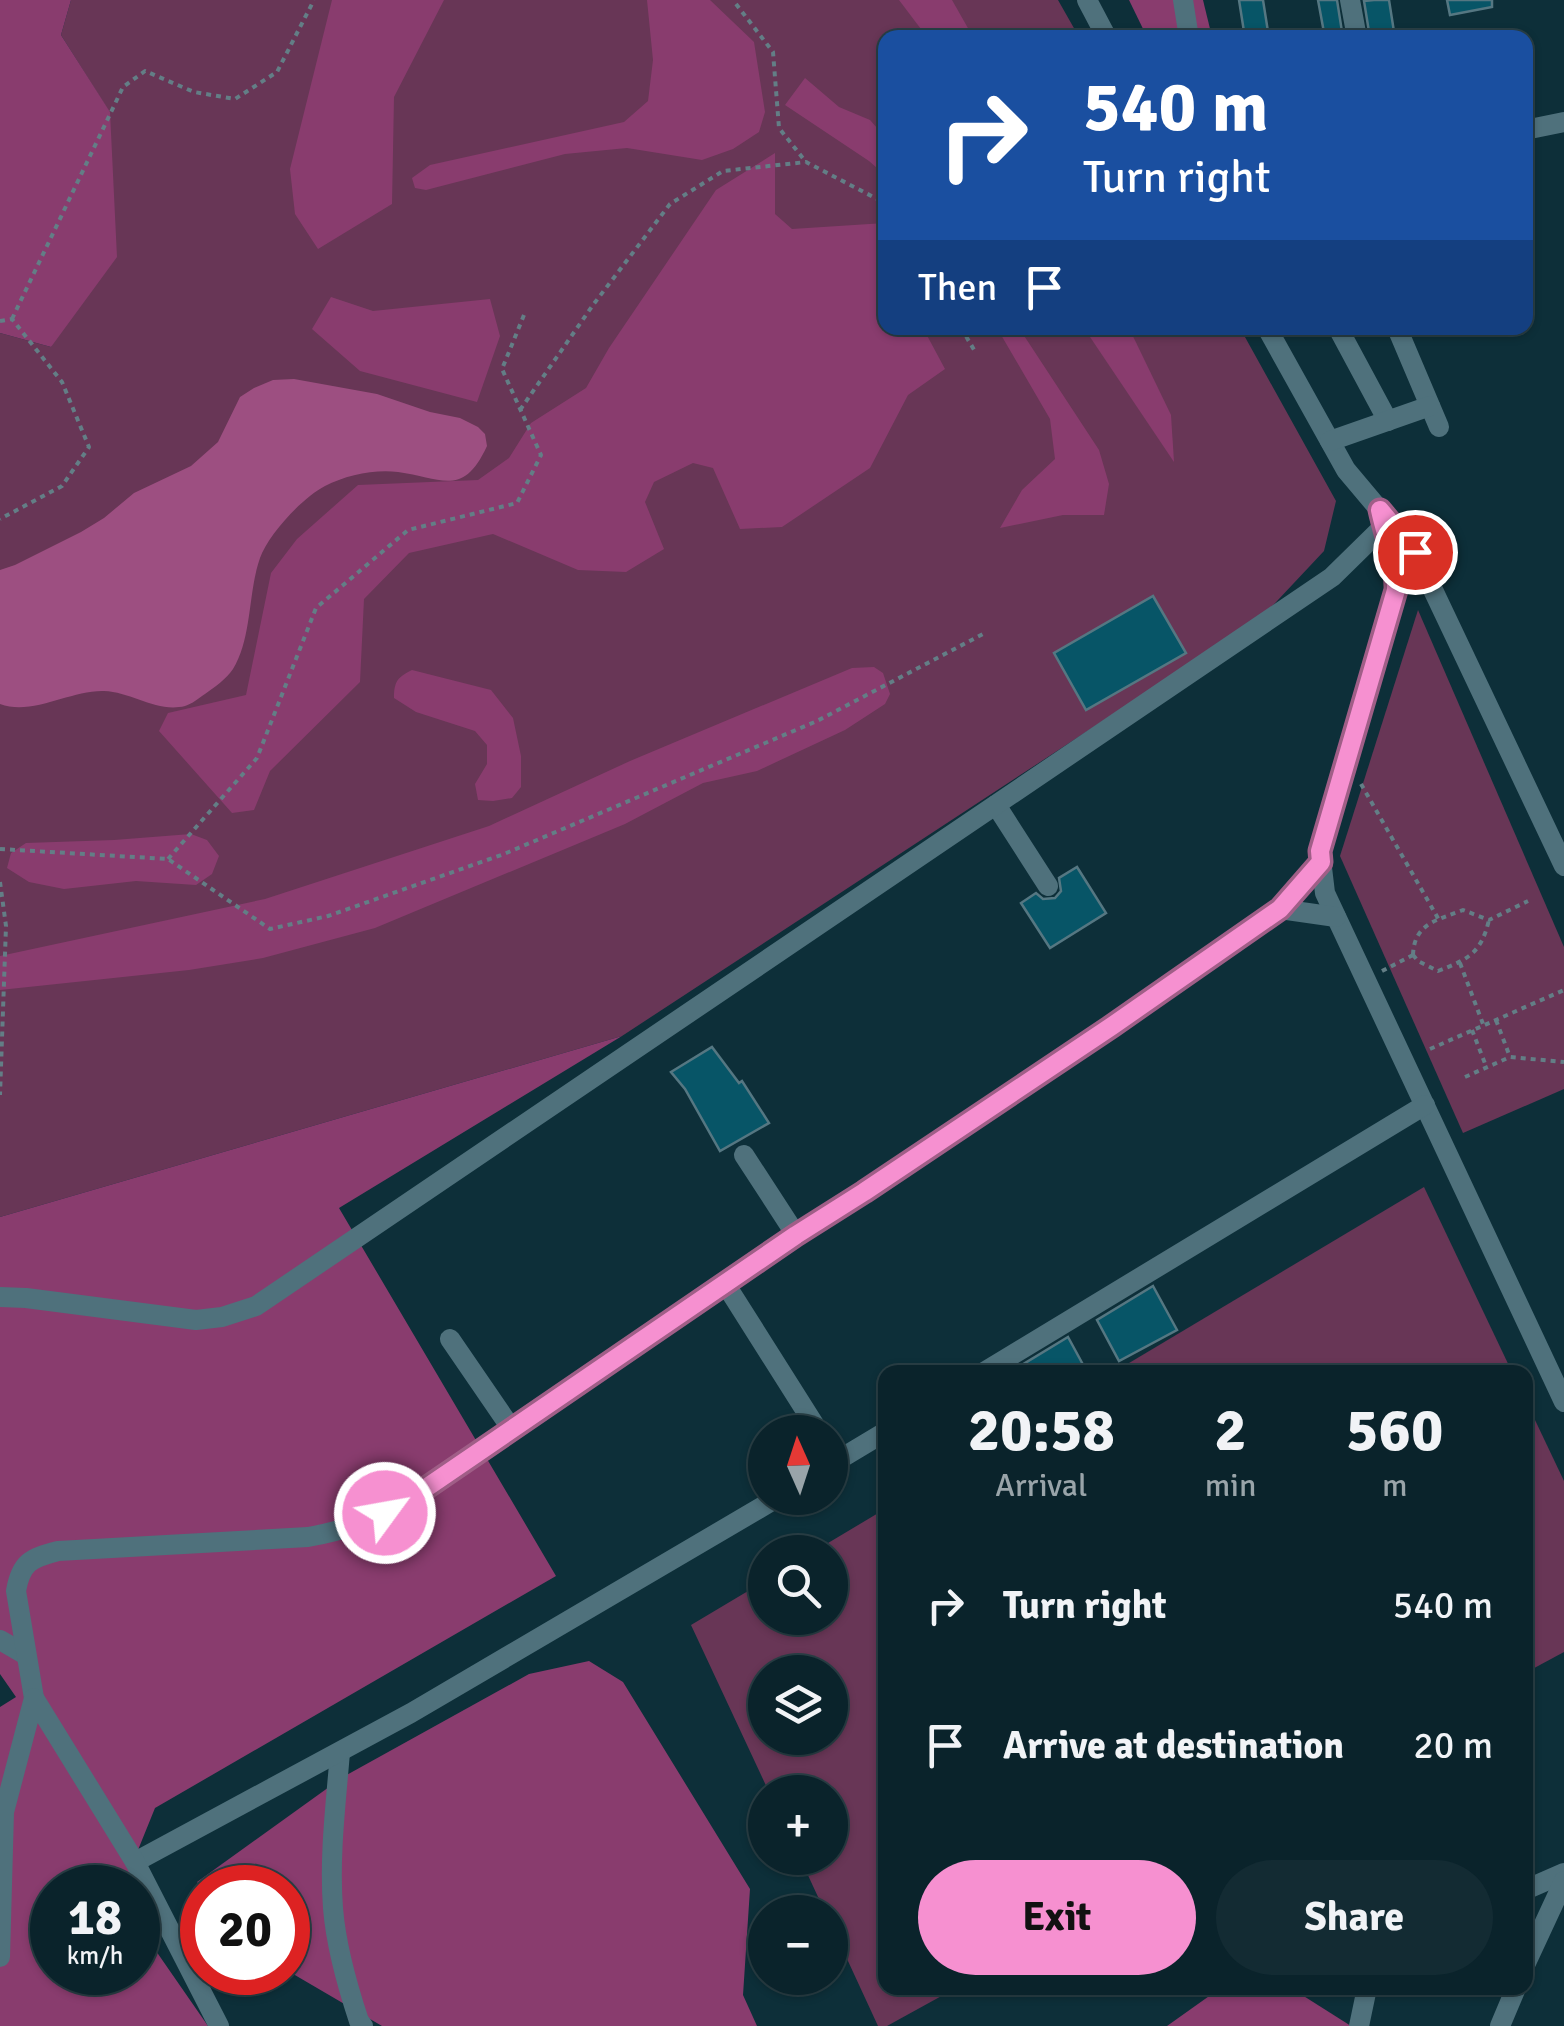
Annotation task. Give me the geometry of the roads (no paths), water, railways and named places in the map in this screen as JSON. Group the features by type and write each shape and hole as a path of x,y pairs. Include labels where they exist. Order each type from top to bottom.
{"lane":[{"path":"1087,0 1103,30"},
{"path":"1182,0 1188,30"},
{"path":"1350,0 1356,30"},
{"path":"1533,128 1564,122"},
{"path":"1271,335 1346,470 1382,518 1415,552 1564,866"},
{"path":"1342,335 1388,421"},
{"path":"1399,335 1440,427"},
{"path":"1330,441 1430,406"},
{"path":"1382,518 1394,556 1396,590 1320,851 1325,894 1564,1402"},
{"path":"0,1297 196,1320 256,1306 1332,577 1382,518"},
{"path":"996,805 1048,886"},
{"path":"219,2026 135,1862 34,1698 16,1591 18,1576 26,1564 58,1551 308,1537 366,1523 404,1503 1280,909 1321,862"},
{"path":"1280,909 1336,917"},
{"path":"996,1365 1425,1105"},
{"path":"744,1155 796,1235"},
{"path":"726,1284 807,1415"},
{"path":"450,1339 511,1428"},
{"path":"848,1451 878,1436"},
{"path":"135,1862 411,1713 748,1515"},
{"path":"0,1640 26,1654"},
{"path":"0,1957 4,1812 34,1698"},
{"path":"340,1752 333,1909 346,1979 358,2021 363,2026"},
{"path":"1533,1887 1564,1873"},
{"path":"1533,1947 1564,1881"},
{"path":"1359,2026 1366,1995"},
{"path":"1500,2026 1513,1995"}]}
